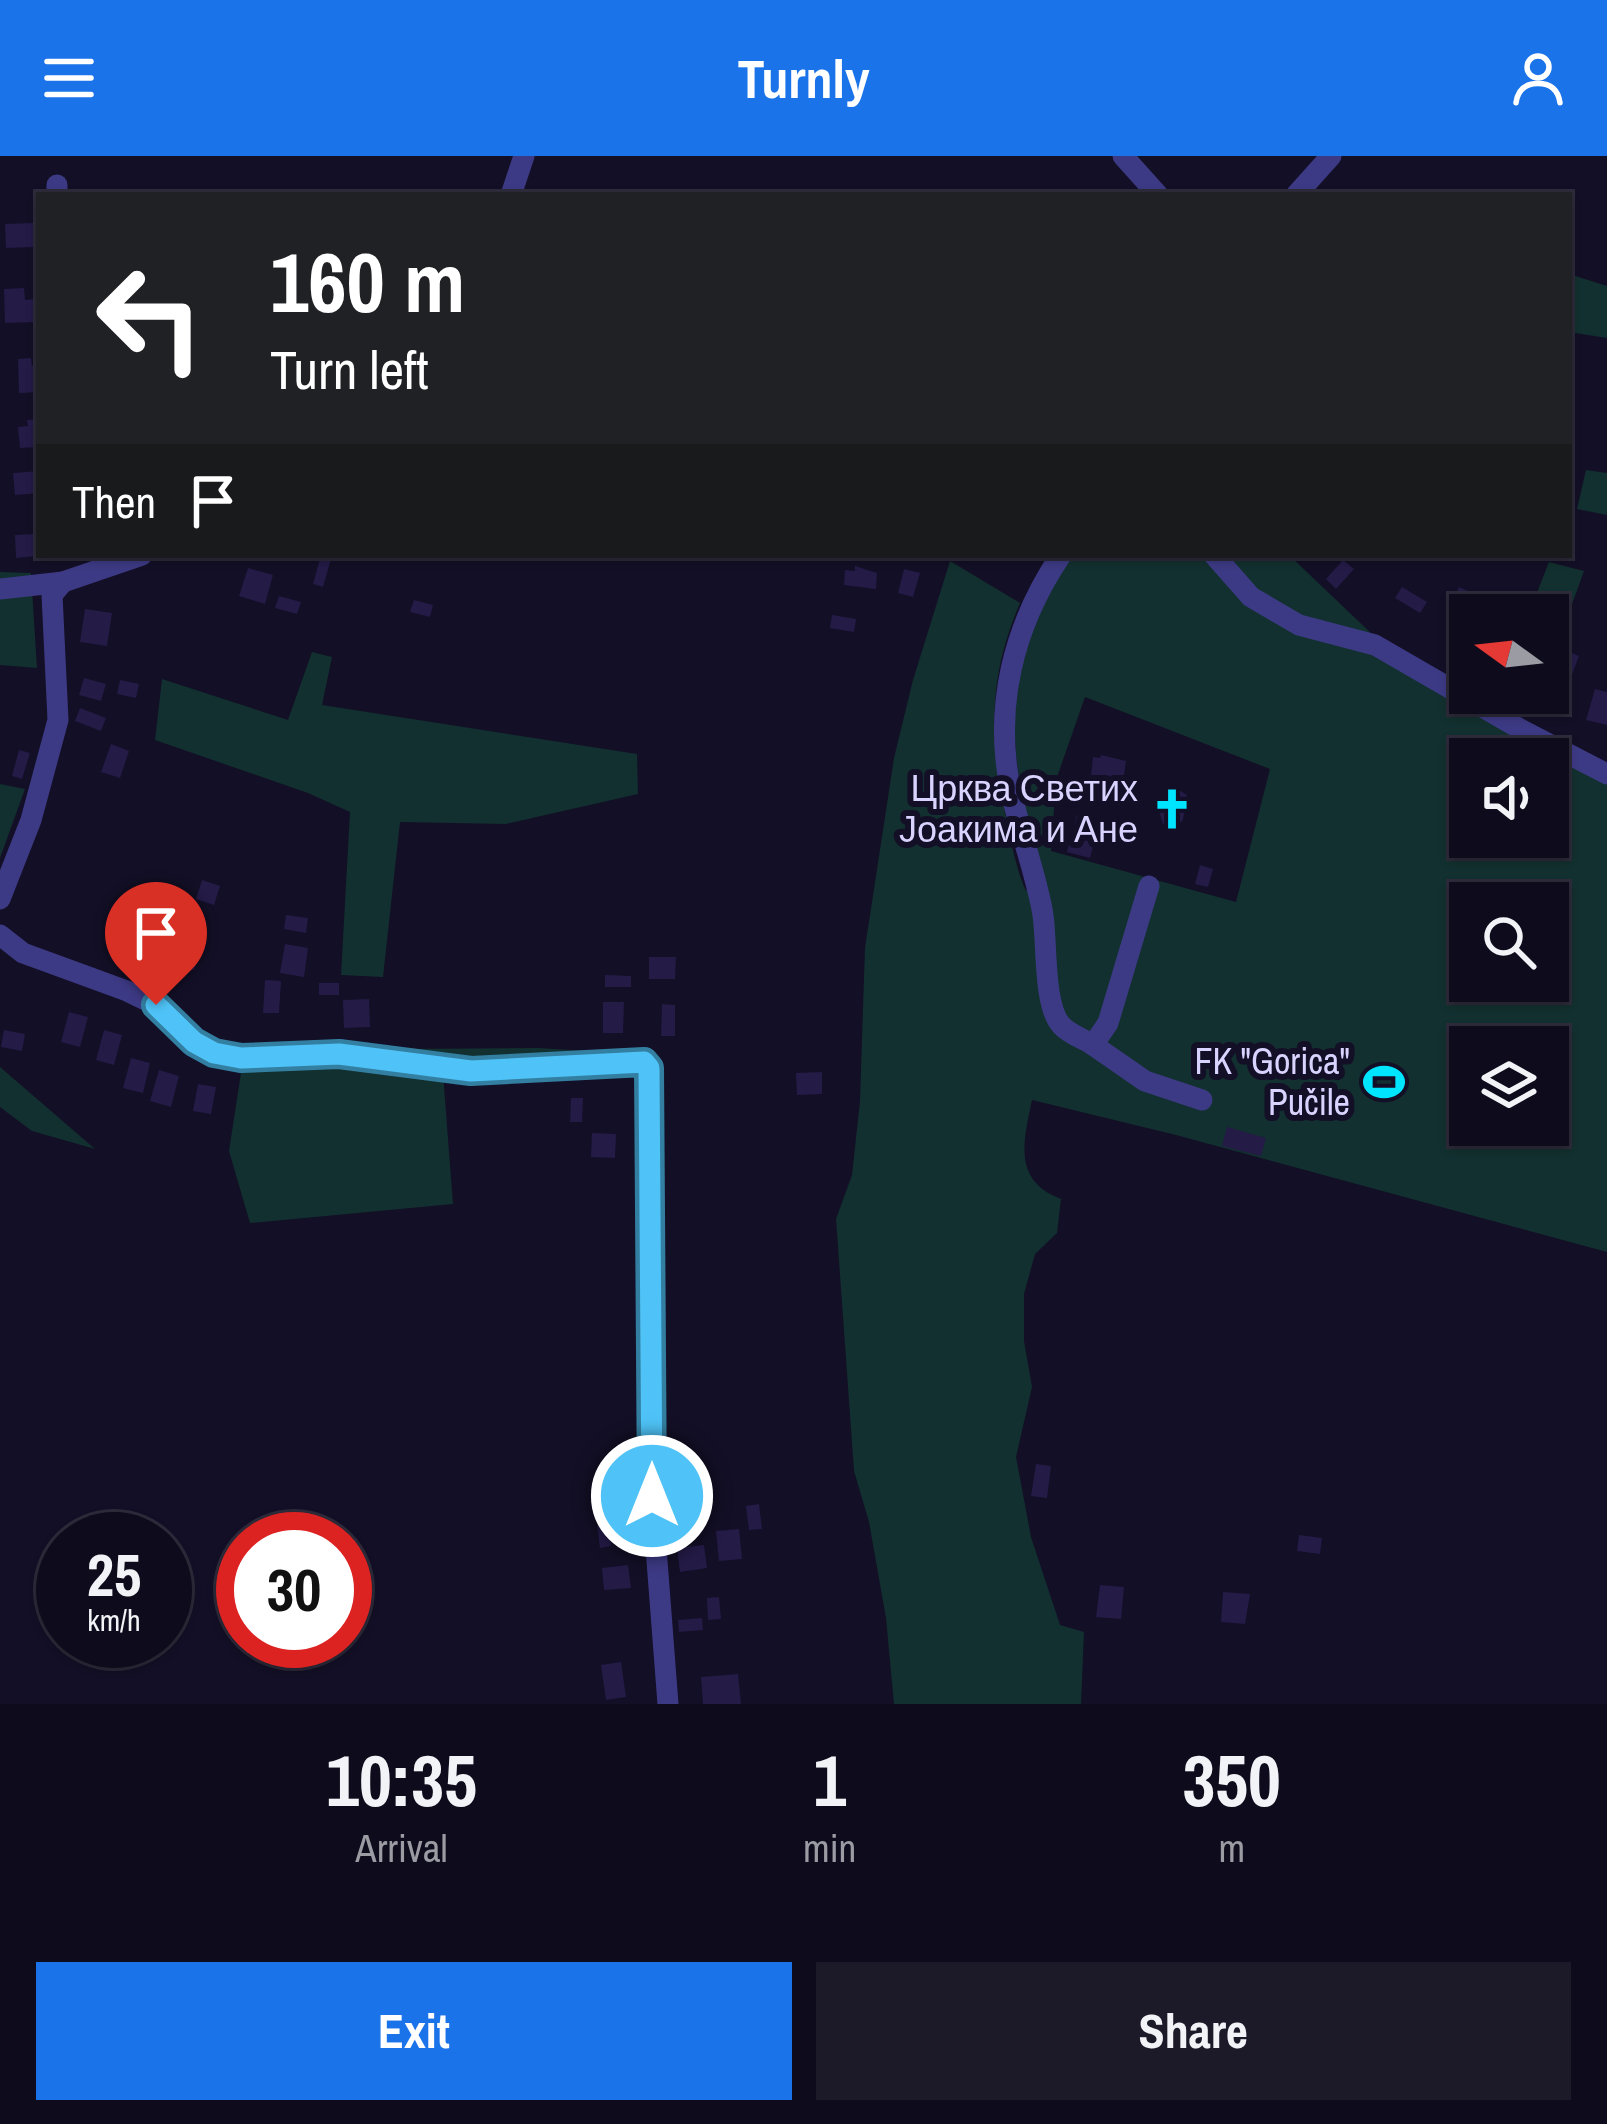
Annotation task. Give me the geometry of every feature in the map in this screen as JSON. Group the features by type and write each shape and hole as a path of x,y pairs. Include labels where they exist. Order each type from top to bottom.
{"street":[{"path":"512,192 524,156"},
{"path":"1123,156 1155,192"},
{"path":"1298,192 1331,156"},
{"path":"0,589 128,558"},
{"path":"1059,558 1044,580 1012,657 1003,736 1010,788 1041,905 1053,1010 1061,1025 1145,1081 1202,1100"},
{"path":"1217,558 1252,597 1299,626 1376,645 1607,774"},
{"path":"0,899 32,820 58,720 52,595 70,571"},
{"path":"1093,1045 1108,1023 1149,886"},
{"path":"0,935 23,953 156,1005 194,1042 214,1053 241,1058 339,1054 471,1071 644,1062 649,1068 652,1496 668,1704"}],"green space":[{"path":"1572,275 1607,286 1607,338 1572,332"},
{"path":"1586,470 1607,473 1607,515 1577,509"},
{"path":"1069,558 1292,558 1374,636 1449,684 1449,714 1497,714 1535,738 1449,738 1449,858 1569,858 1569,760 1607,784 1607,1252 1032,1100 1025,1145 1028,1171 1035,1182 1061,1199 1057,1233 1035,1254 1024,1294 1024,1341 1032,1387 1016,1457 1031,1537 1060,1625 1084,1632 1081,1704 894,1704 886,1618 869,1522 854,1471 836,1219 852,1175 860,1101 865,948 894,758 950,561 1020,603 997,681 995,731 1007,822 1026,891 1039,860 1018,770 1015,711 1034,621","holes":["1085,697 1270,769 1236,902 1051,851 1056,780"]},
{"path":"1549,562 1584,571 1569,613 1569,594 1536,594"},
{"path":"0,572 31,573 37,668 0,665"},
{"path":"312,652 332,657 322,705 637,754 638,794 506,824 400,822 383,977 341,975 350,812 155,740 162,679 288,720"},
{"path":"0,784 25,789 0,858"},
{"path":"392,1049 589,1051 589,1057 442,1060 453,1204 250,1223 229,1151 242,1066 305,1063 391,1071"},
{"path":"0,1067 95,1149 32,1131 0,1107"}],"building":[{"path":"33,223 34,247 6,248 5,224"},
{"path":"24,288 25,300 36,299 36,322 5,323 4,289"},
{"path":"31,358 36,366 36,392 19,393 18,359"},
{"path":"36,419 36,447 20,448 18,427 28,426 27,420"},
{"path":"36,471 36,493 15,495 13,473"},
{"path":"36,534 36,556 16,558 15,535"},
{"path":"320,558 331,558 323,587 313,584"},
{"path":"1343,560 1354,569 1336,589 1326,579"},
{"path":"855,566 877,573 876,589 844,585 845,570 855,571"},
{"path":"248,568 273,575 265,604 239,596"},
{"path":"904,569 920,573 913,597 898,593"},
{"path":"1402,587 1427,602 1420,613 1395,598"},
{"path":"279,596 301,602 297,614 275,608"},
{"path":"414,600 433,605 430,617 410,612"},
{"path":"85,609 112,613 107,646 80,642"},
{"path":"832,615 856,619 854,632 830,628"},
{"path":"1569,652 1579,656 1569,680"},
{"path":"84,678 106,684 101,701 79,695"},
{"path":"120,680 139,684 136,698 117,694"},
{"path":"1595,689 1607,692 1607,725 1586,720"},
{"path":"80,708 106,718 101,731 75,721"},
{"path":"111,744 129,751 120,778 101,772"},
{"path":"19,750 30,753 22,779 12,776"},
{"path":"1093,757 1126,761 1116,802 1092,801 1089,795"},
{"name":"Црква Светих Јоакима и Ане","path":"1176,788 1187,795 1183,820 1175,827 1163,824 1160,814 1168,790"},
{"path":"1077,815 1100,821 1090,858 1067,852"},
{"path":"1200,865 1213,869 1208,887 1195,884"},
{"path":"202,880 220,886 214,905 196,899"},
{"path":"286,915 308,918 306,933 284,929"},
{"path":"184,928 205,935 194,970 173,963"},
{"path":"285,944 308,948 304,977 280,973"},
{"path":"649,957 676,957 675,979 649,979"},
{"path":"605,975 631,976 631,987 605,987"},
{"path":"265,980 281,981 279,1013 263,1013"},
{"path":"319,983 339,983 339,995 319,995"},
{"path":"369,999 370,1027 344,1028 343,1000"},
{"path":"603,1002 624,1002 623,1033 603,1033"},
{"path":"662,1004 675,1005 675,1036 661,1036"},
{"path":"69,1012 88,1017 80,1047 61,1042"},
{"path":"4,1030 25,1034 22,1051 1,1047"},
{"path":"104,1030 122,1035 114,1065 96,1060"},
{"path":"131,1058 150,1063 143,1093 123,1088"},
{"path":"159,1070 179,1076 171,1107 150,1101"},
{"path":"822,1072 822,1094 797,1095 796,1073"},
{"path":"198,1084 216,1087 211,1114 193,1111"},
{"path":"571,1098 583,1098 582,1122 570,1122"},
{"path":"1227,1127 1266,1138 1261,1156 1222,1146"},
{"path":"592,1133 616,1134 615,1158 591,1157"},
{"path":"1036,1464 1051,1466 1047,1498 1031,1496"},
{"path":"759,1504 762,1529 749,1530 746,1506"},
{"path":"696,1506 698,1520 680,1523 678,1509"},
{"path":"608,1525 611,1546 600,1548 597,1526"},
{"path":"739,1529 742,1559 719,1561 716,1531"},
{"path":"1299,1535 1322,1538 1320,1554 1297,1551"},
{"path":"704,1545 707,1568 680,1572 677,1548"},
{"path":"628,1565 631,1588 604,1590 602,1568"},
{"path":"1100,1585 1124,1587 1121,1619 1096,1617"},
{"path":"1223,1592 1250,1594 1245,1624 1221,1622"},
{"path":"719,1597 721,1619 708,1620 707,1598"},
{"path":"702,1618 703,1630 679,1632 678,1620"},
{"path":"621,1662 626,1697 606,1700 601,1665"},
{"path":"738,1674 741,1704 703,1704 701,1677"}],"place":[{"name":"Црква Светих Јоакима и Ане","path":"1172,809"},
{"name":"FK \"Gorica\" Pučile","path":"1384,1082"}],"route":[{"path":"156,1005 194,1042 214,1053 241,1058 339,1054 471,1071 644,1062 649,1068 652,1496"}]}
